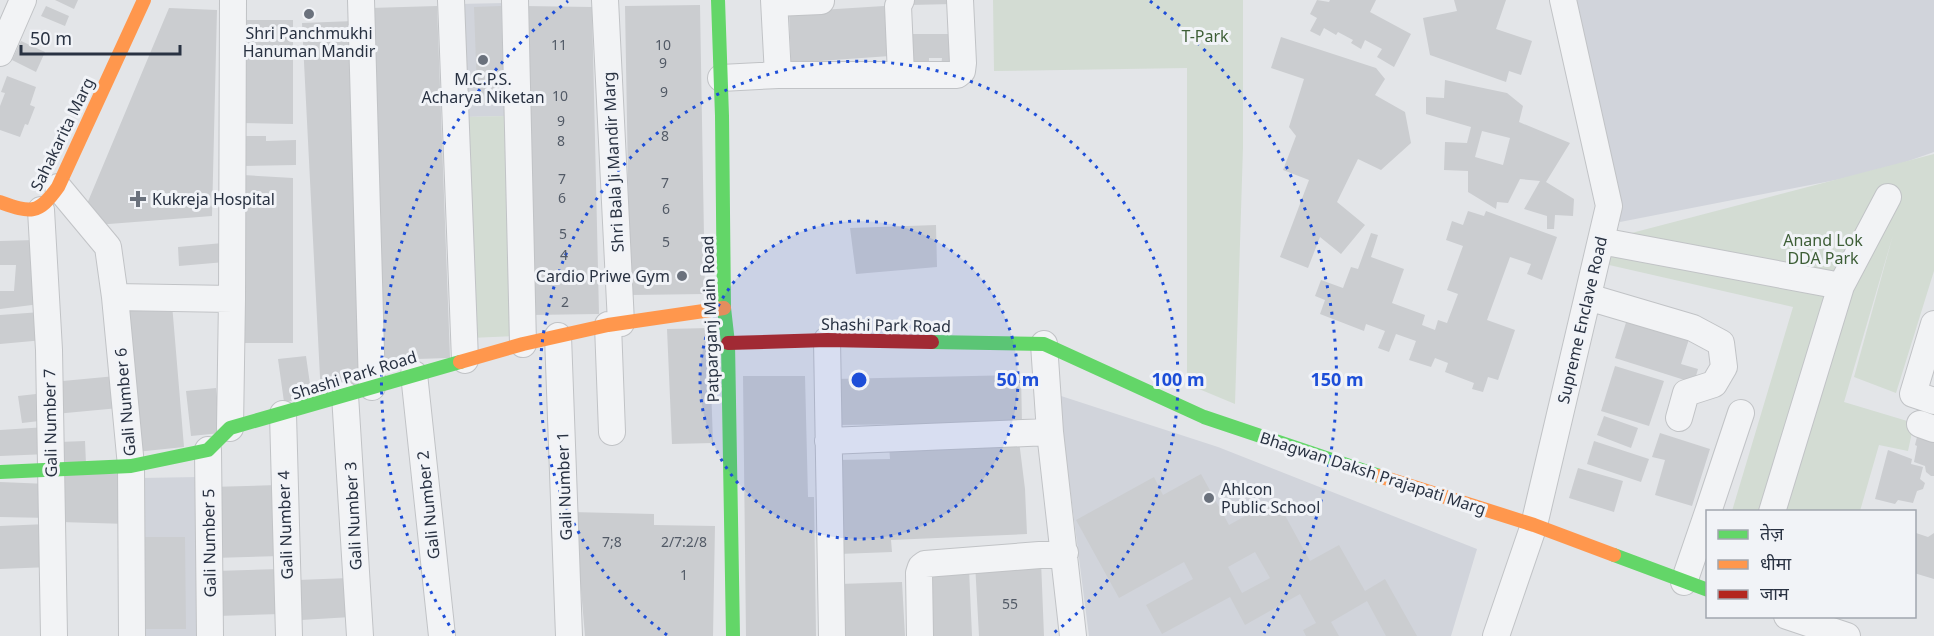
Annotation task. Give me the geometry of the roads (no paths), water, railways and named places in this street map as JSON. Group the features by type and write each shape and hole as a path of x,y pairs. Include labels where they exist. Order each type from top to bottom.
{"street":[{"path":"0,53 23,0"},
{"name":"Sahakarita Marg","path":"0,202 26,212 41,210 58,187 144,0"},
{"path":"0,472 130,466 208,450 230,428 232,0"},
{"path":"361,0 372,387"},
{"path":"451,0 465,360"},
{"path":"515,0 523,344"},
{"name":"Shri Bala Ji Mandir Marg","path":"605,0 615,324 612,432"},
{"name":"Patparganj Main Road","path":"718,0 724,308 728,343 733,636"},
{"path":"901,0 898,6 901,75"},
{"path":"721,78 778,75 957,75 962,71 960,0"},
{"name":"Supreme Enclave Road","path":"1496,636 1534,525 1609,206 1563,0"},
{"path":"778,75 775,1 821,2"},
{"name":"Gali Number 6","path":"58,187 108,247 115,297 130,466 132,636"},
{"path":"1773,510 1841,286 1888,197"},
{"name":"Gali Number 7","path":"41,210 49,350 54,636"},
{"path":"1601,241 1841,286"},
{"path":"115,297 232,299"},
{"path":"1588,297 1693,328 1721,343 1724,367 1714,384 1686,393 1679,418"},
{"name":"Shashi Park Road","path":"230,428 523,344 615,324 724,308"},
{"path":"1934,324 1913,394 1934,401"},
{"name":"Gali Number 1","path":"558,336 569,636"},
{"path":"827,340 832,636"},
{"name":"Shashi Park Road","path":"728,343 827,340 1044,344"},
{"path":"1044,344 1050,432 1073,636"},
{"name":"Bhagwan Daksh Prajapati Marg","path":"1044,344 1204,417 1534,525 1706,590"},
{"name":"Gali Number 2","path":"414,374 442,636"},
{"name":"Gali Number 3","path":"345,395 360,636"},
{"path":"1709,510 1741,413"},
{"name":"Gali Number 4","path":"283,414 289,636"},
{"path":"828,441 1050,432"},
{"name":"Gali Number 5","path":"208,450 210,636"},
{"path":"1684,582 1706,518"},
{"path":"920,636 919,573 925,564 1065,553"},
{"path":"1793,618 1847,636"}],"place":[{"name":"Shri Panchmukhi Hanuman Mandir","path":"309,14"},
{"name":"M.C.P.S. Acharya Niketan","path":"483,60"},
{"name":"Kukreja Hospital","path":"138,199"},
{"name":"Cardio Priwe Gym","path":"682,276"},
{"name":"Ahlcon Public School","path":"1209,498"}],"park label":[{"name":"T-Park","path":"1205,36"},
{"name":"Anand Lok DDA Park","path":"1823,249"}]}
